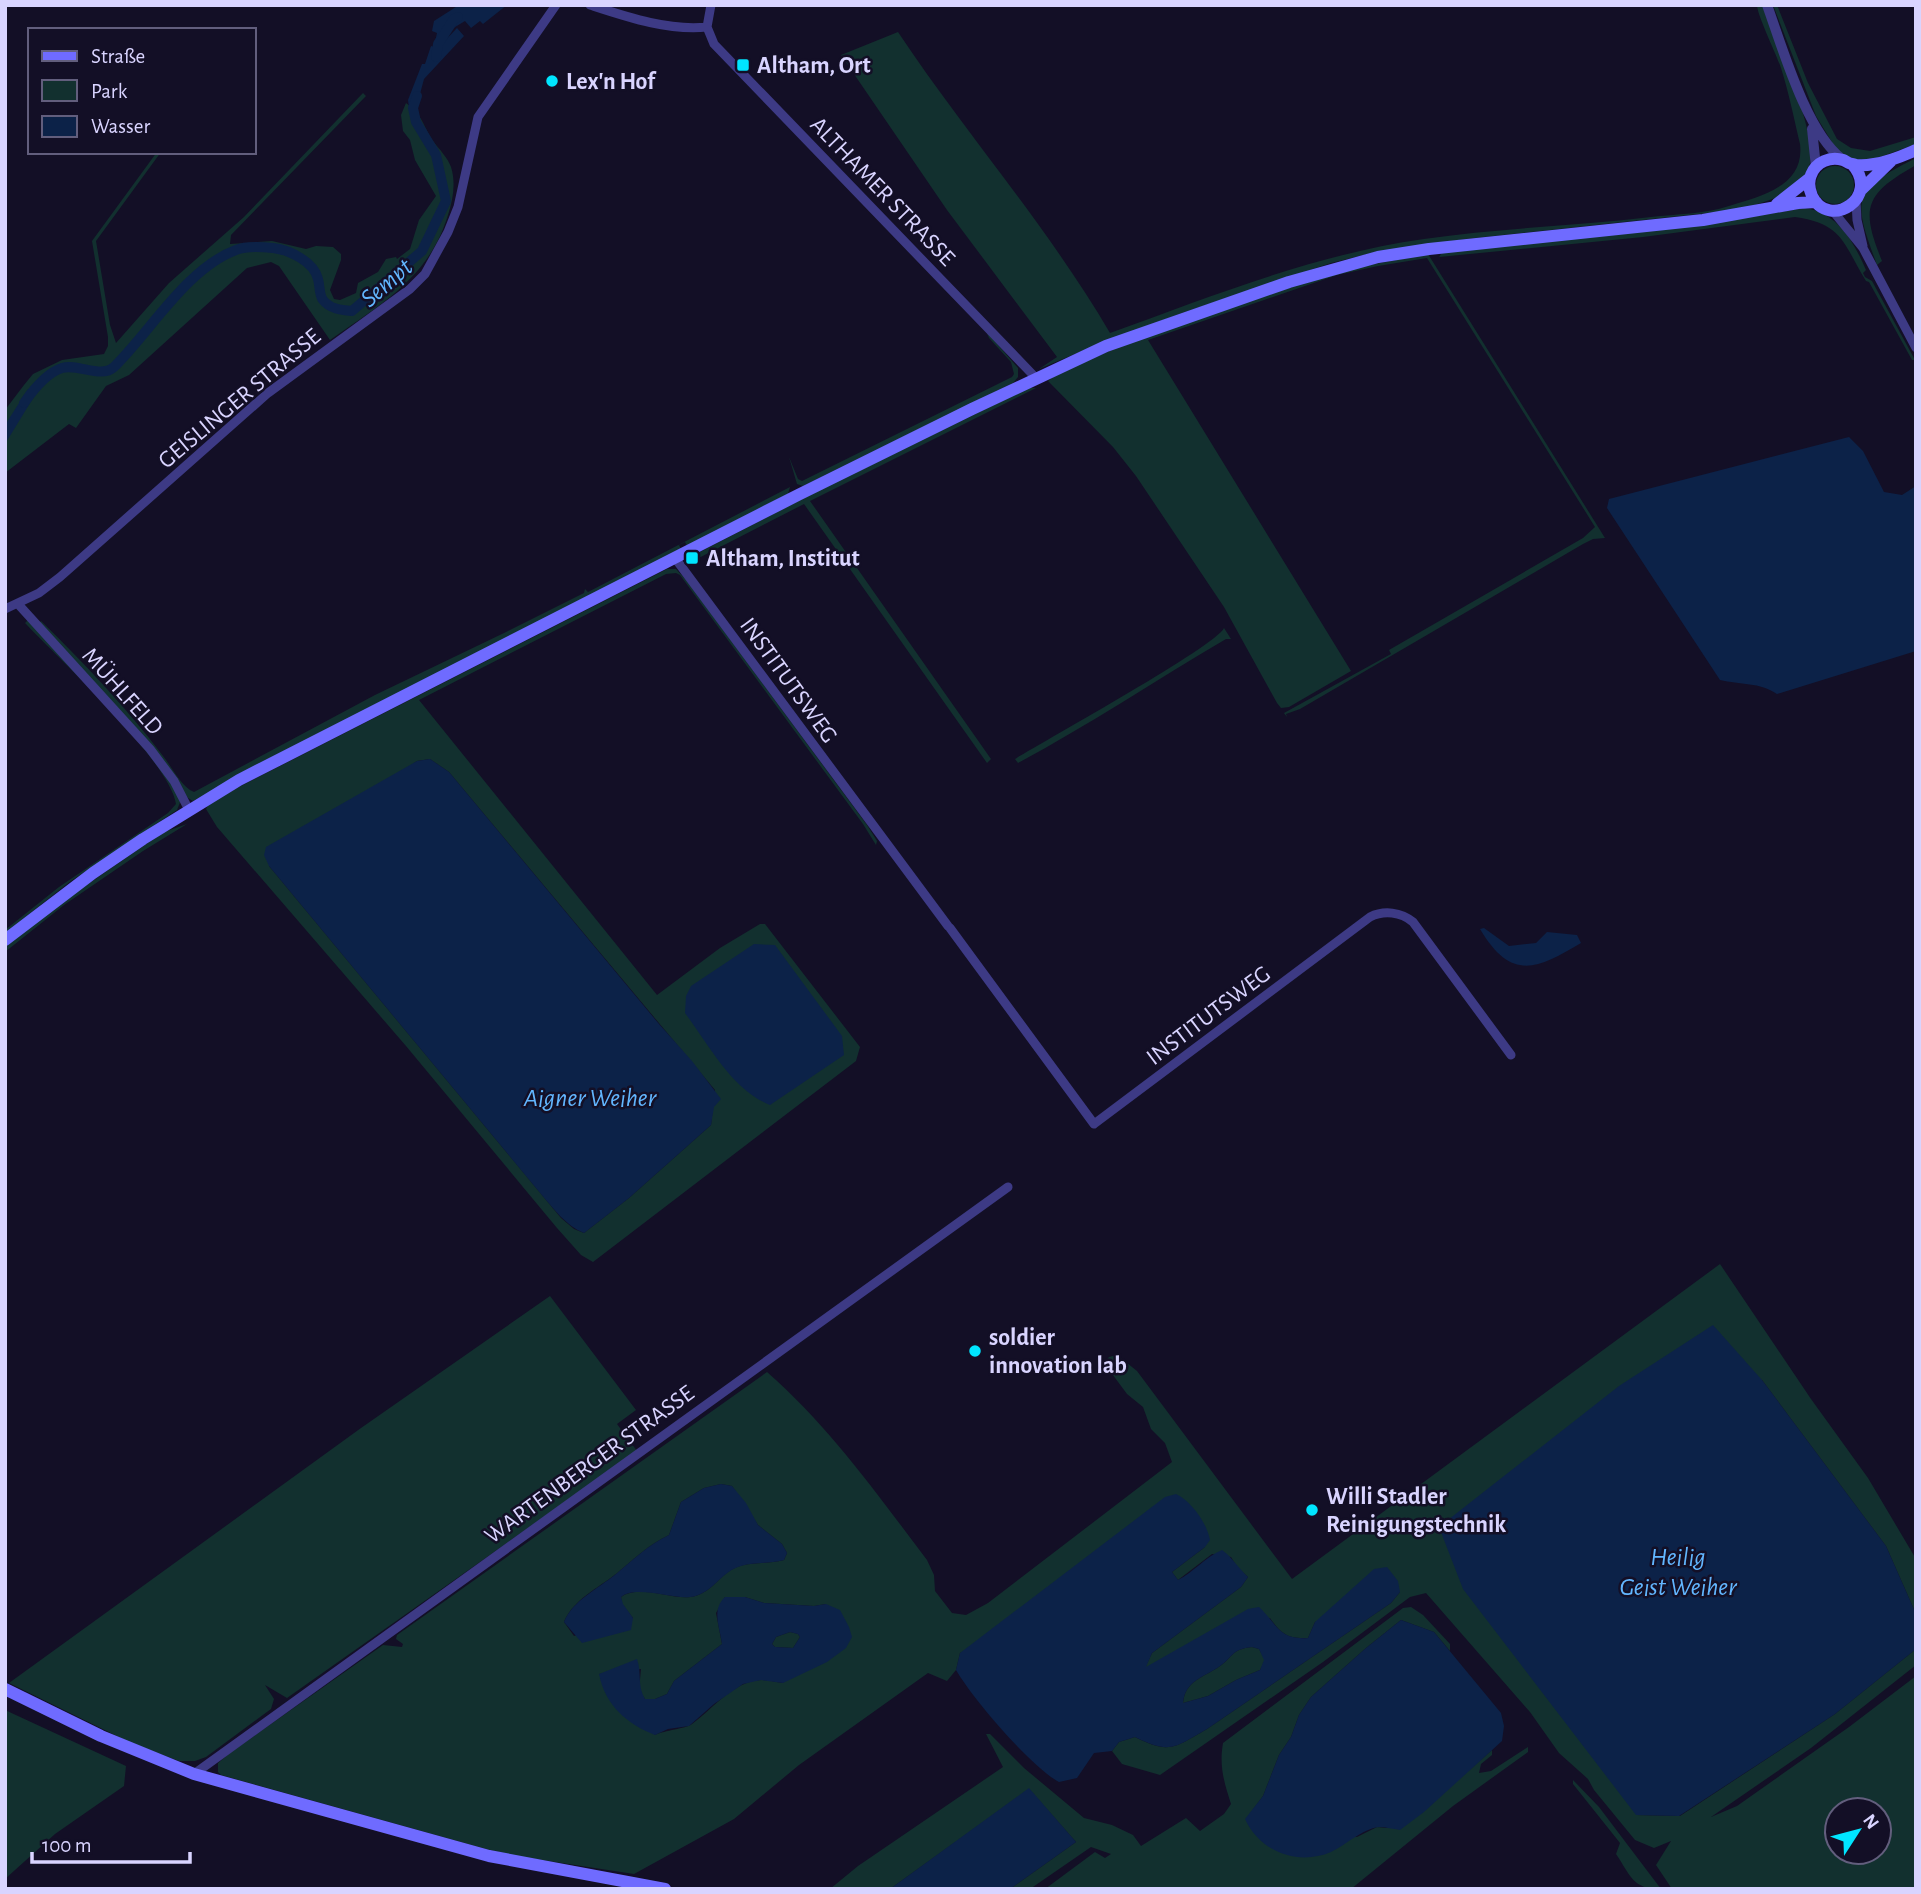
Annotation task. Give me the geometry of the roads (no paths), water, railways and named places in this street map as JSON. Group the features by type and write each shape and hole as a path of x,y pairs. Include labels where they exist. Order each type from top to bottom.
{"main road":[{"path":"1770,207 1825,160 1891,161 1916,150"},
{"path":"1813,173 1810,191 1816,202 1832,211 1847,208 1891,161"},
{"path":"1847,162 1860,176 1858,196"},
{"path":"5,940 93,873 239,780 1036,378 1145,331 1352,262 1429,249 1703,220 1770,207 1816,202"},
{"path":"5,1689 101,1736 194,1774 477,1853 665,1889"}],"street":[{"name":"GEISLINGER STRASSE","path":"5,609 39,593 60,577 268,393 410,289 425,274 458,207 478,117 556,5"},
{"path":"590,5 627,17 689,29 707,27 711,5"},
{"path":"1767,5 1810,116 1815,140 1813,173"},
{"name":"ALTHAMER STRASSE","path":"707,27 714,44 1036,378"},
{"path":"1810,116 1832,151 1847,162"},
{"path":"1858,196 1857,220 1863,248"},
{"path":"1832,211 1863,248 1916,348"},
{"name":"INSTITUTSWEG","path":"675,558 1094,1124 1377,913 1403,915 1413,922 1511,1055"},
{"name":"MÜHLFELD","path":"18,604 150,749 174,781 189,810"},
{"name":"WARTENBERGER STRASSE","path":"194,1774 1008,1187"}],"water":[{"path":"459,5 507,5 483,24 480,21 471,28 465,21 450,30 452,26 449,25 441,31 439,47 457,28 464,36 424,79 416,109 409,107 408,100 422,64 425,64 431,46 434,47 437,33 432,31 434,21"},
{"path":"28,389 35,395 5,444 5,425"},
{"path":"1849,437 1863,451 1884,492 1902,495 1916,486 1916,651 1777,694 1757,686 1720,680 1607,508 1609,499"},
{"name":"Aigner Weiher","path":"430,759 449,772 721,1099 714,1107 711,1125 629,1198 584,1233 565,1221 551,1205 269,866 264,855 266,847 417,761"},
{"path":"1484,928 1509,946 1536,943 1547,932 1577,935 1581,943 1551,960 1525,966 1503,957 1491,946 1480,929"},
{"path":"754,944 775,945 842,1036 844,1055 770,1105 756,1098 733,1078 685,1013 686,996 691,986"},
{"name":"Heilig Geist Weiher","path":"1713,1325 1762,1380 1886,1546 1916,1614 1916,1649 1835,1714 1679,1816 1636,1815 1463,1589 1439,1527 1619,1386"},
{"path":"721,1484 732,1486 746,1503 758,1525 782,1544 787,1553 784,1560 734,1569 711,1588 690,1597 644,1592 627,1594 621,1597 633,1618 631,1630 582,1643 564,1622 573,1607 648,1548 669,1535 681,1502 704,1488"},
{"path":"1176,1494 1193,1507 1210,1540 1205,1547 1172,1572 1178,1580 1222,1550 1248,1577 1241,1587 1152,1653 1146,1667 1248,1609 1259,1607 1285,1634 1308,1638 1315,1622 1374,1569 1387,1567 1398,1581 1400,1592 1391,1603 1207,1729 1172,1746 1157,1746 1135,1737 1119,1742 1112,1751 1094,1753 1077,1778 1059,1782 1018,1747 975,1697 956,1670 960,1653 1165,1497","holes":["1252,1647 1259,1649 1264,1660 1260,1670 1208,1696 1183,1703 1192,1684 1237,1651"]},
{"path":"725,1597 745,1597 764,1603 814,1606 826,1604 840,1610 852,1637 846,1648 827,1662 783,1683 761,1680 743,1684 689,1726 668,1729 655,1735 627,1719 606,1695 599,1674 637,1659 645,1699 655,1699 667,1694 674,1681 722,1644 717,1619","holes":["790,1632 800,1637 793,1648 775,1647 772,1644 776,1637"]},
{"path":"1401,1620 1434,1632 1501,1713 1504,1726 1502,1741 1424,1812 1400,1830 1373,1828 1331,1852 1318,1856 1293,1856 1270,1848 1260,1840 1245,1819 1263,1796 1299,1715 1311,1697"},
{"path":"1029,1788 1076,1842 1010,1889 890,1889"}],"waterway":[{"path":"436,57 438,44 458,17"},
{"name":"Sempt","path":"24,403 45,378 56,370 75,367 103,372 114,367 170,302 201,271 240,249 273,248 300,258 316,273 323,300 336,309 352,311 422,251 446,201 436,155 416,122 413,108 417,96"}],"place":[{"name":"Altham, Ort","path":"743,65"},
{"name":"Lex'n Hof","path":"552,81"},
{"name":"Altham, Institut","path":"692,558"},
{"name":"soldier innovation lab","path":"975,1351"},
{"name":"Willi Stadler Reinigungstechnik","path":"1312,1510"}]}
